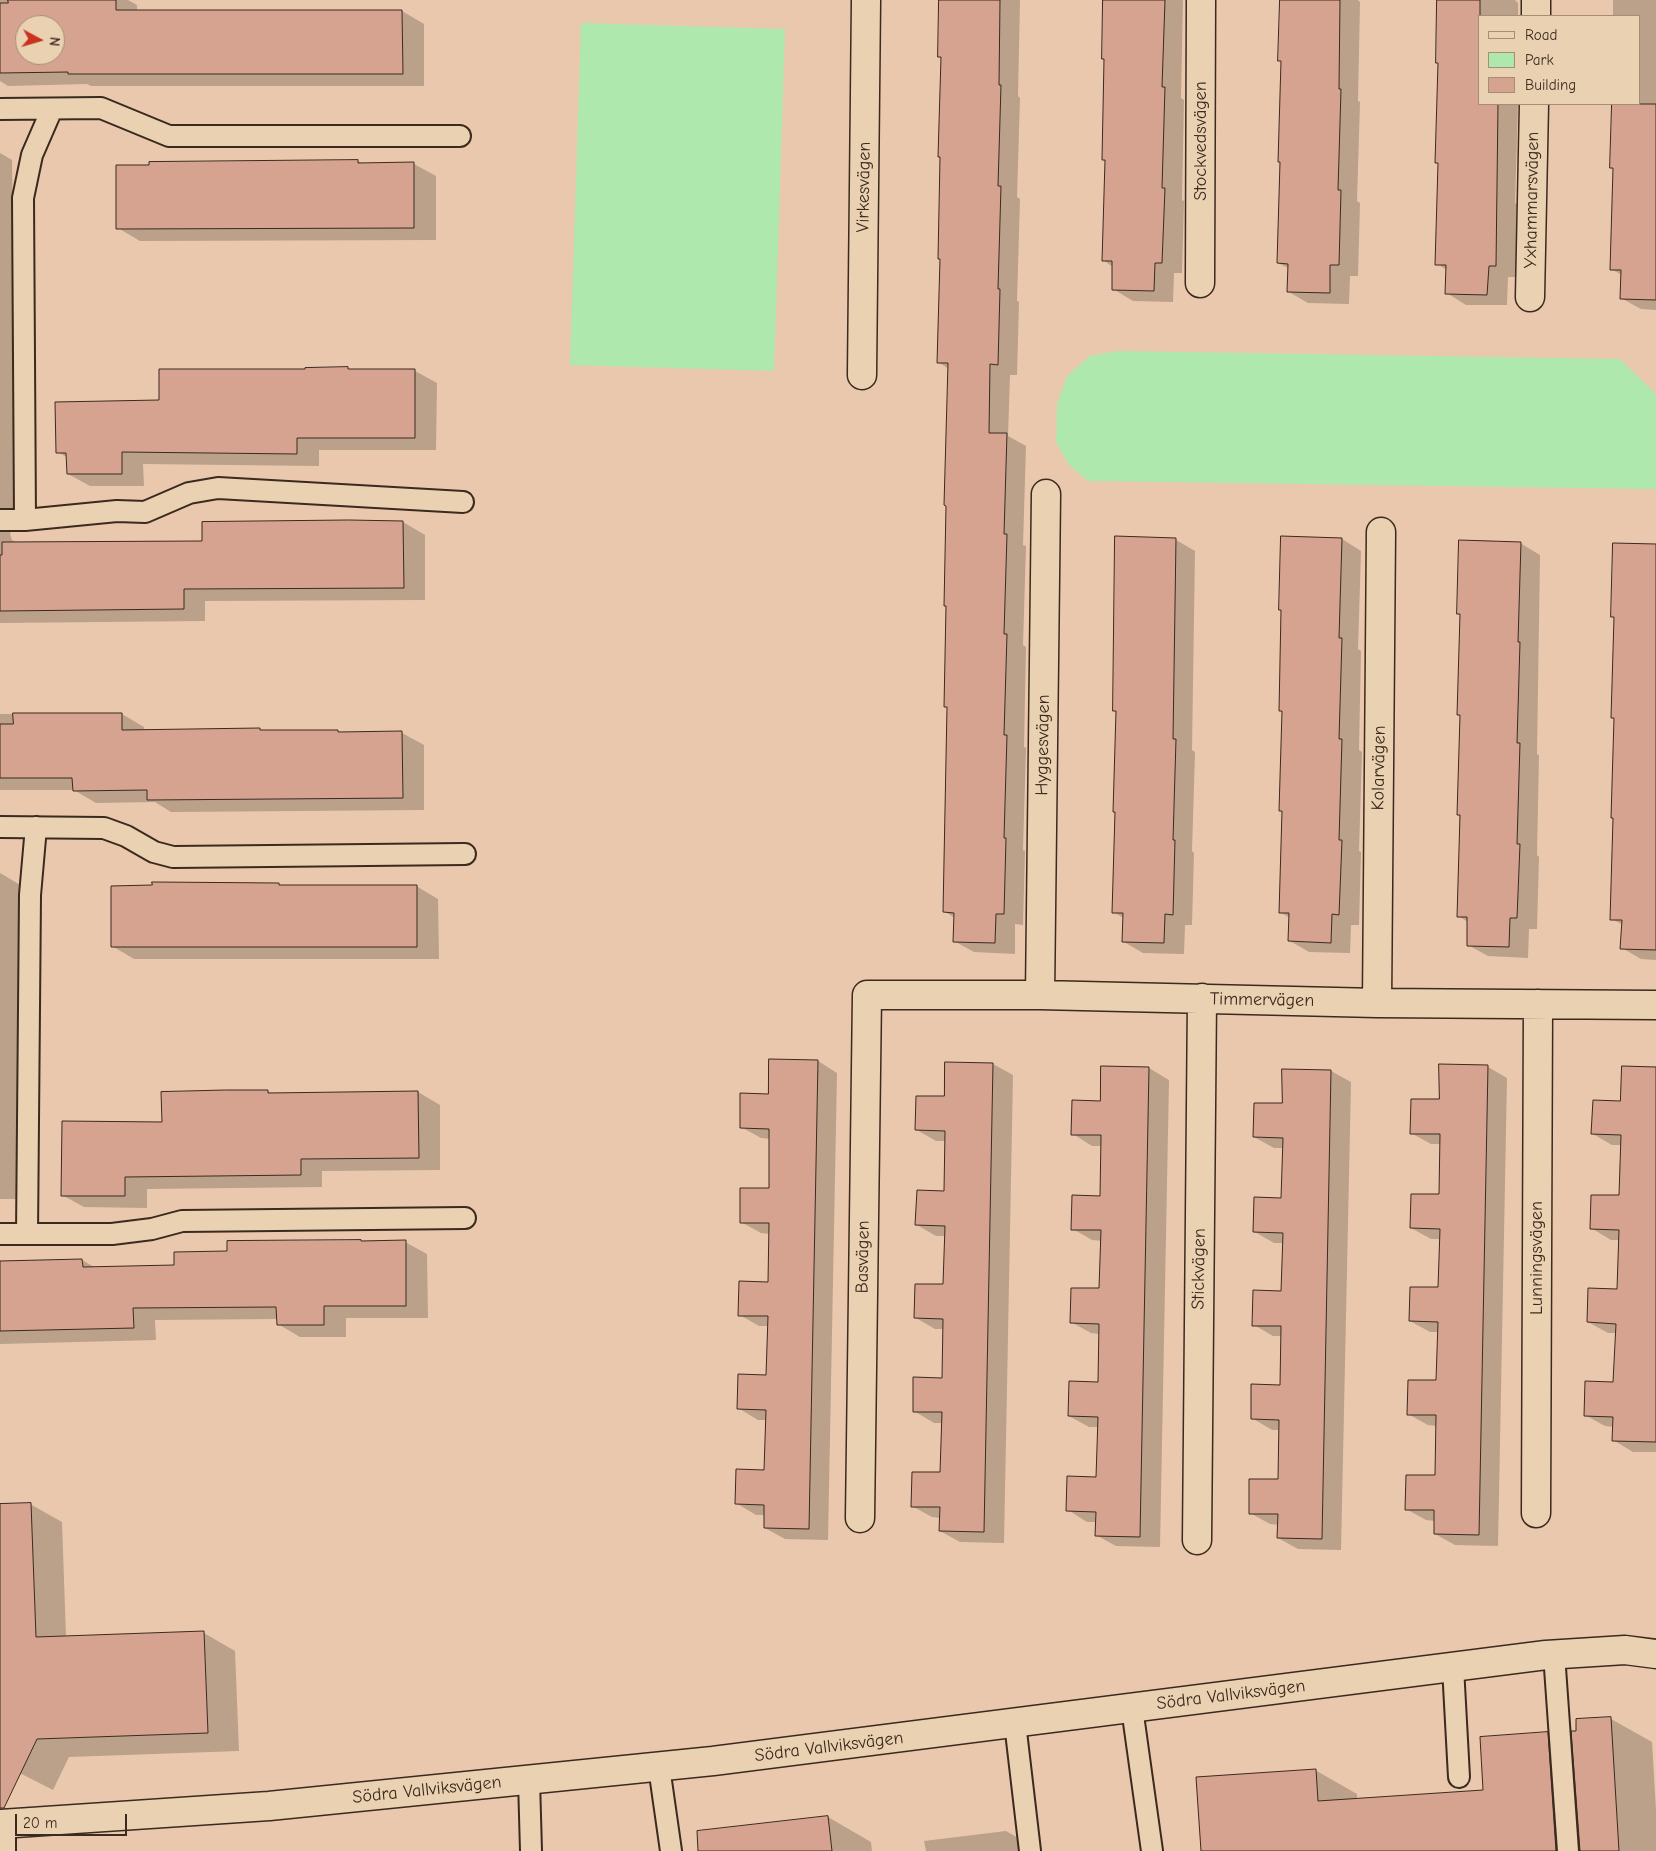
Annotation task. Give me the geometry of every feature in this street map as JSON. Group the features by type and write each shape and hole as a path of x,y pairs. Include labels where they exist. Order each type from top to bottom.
{"street":[{"name":"Virkesvägen","path":"862,375 866,0"},
{"name":"Stockvedsvägen","path":"1200,283 1201,0"},
{"path":"1536,0 1536,15"},
{"name":"Yxhammarsvägen","path":"1530,297 1534,105"},
{"name":"Hyggesvägen","path":"1040,995 1046,494"},
{"name":"Kolarvägen","path":"1377,1003 1382,532"},
{"name":"Timmervägen","path":"867,995 1040,995 1377,1003 1656,1005"},
{"name":"Basvägen","path":"860,1518 867,995"},
{"name":"Stickvägen","path":"1197,1540 1202,998"},
{"name":"Lunningsvägen","path":"1536,1513 1538,1004"},
{"name":"Södra Vallviksvägen","path":"2,1824 269,1806 659,1767 1554,1654 1625,1650 1656,1654"}],"lane":[{"path":"25,520 23,198 32,155 52,108"},
{"path":"0,109 101,108 169,136 460,136"},
{"path":"0,520 25,520 117,511 145,512 189,493 218,488 463,502"},
{"path":"0,827 104,828 126,836 154,852 173,857 464,854"},
{"path":"27,1234 30,895 36,827"},
{"path":"0,1234 112,1234 152,1229 182,1221 465,1218"},
{"path":"1554,1654 1568,1851"},
{"path":"1453,1667 1459,1777"},
{"path":"1132,1708 1152,1851"},
{"path":"1015,1723 1030,1851"},
{"path":"659,1767 670,1851"},
{"path":"529,1780 531,1851"},
{"path":"2,1824 5,1851"}],"green space":[{"path":"581,23 785,29 774,371 570,365"},
{"path":"1119,351 1620,359 1656,394 1656,489 1088,481 1069,465 1056,442 1057,404 1067,376 1090,356"}],"building":[{"path":"8,0 116,0 116,10 402,10 403,74 0,73 0,3 8,3"},
{"path":"939,0 1000,0 999,85 1001,85 998,186 1001,186 998,289 1000,289 998,365 990,364 989,433 1007,433 1004,534 1007,534 1004,634 1007,634 1004,735 1007,735 1004,914 996,914 995,943 953,942 954,913 943,912 947,707 944,707 946,506 944,505 948,363 937,363 940,259 938,259 940,157 938,157 941,57 938,57"},
{"path":"1103,0 1165,0 1162,87 1165,87 1162,188 1165,188 1162,263 1155,263 1154,291 1112,290 1112,261 1102,261 1105,160 1102,160"},
{"path":"1280,0 1340,0 1339,89 1341,89 1338,190 1341,190 1339,265 1330,265 1330,293 1287,292 1288,264 1277,263 1280,162 1278,162 1281,61 1278,61"},
{"path":"1437,0 1480,0 1480,15 1478,15 1478,105 1498,105 1496,266 1489,266 1487,295 1445,294 1446,265 1435,265 1438,163 1435,163 1438,63 1436,63"},
{"path":"1656,104 1656,300 1620,299 1621,270 1610,270 1613,168 1610,168 1612,105"},
{"path":"358,160 358,163 414,162 414,228 116,229 116,165 149,165 149,162"},
{"path":"348,367 348,369 415,369 415,438 297,438 297,454 122,452 122,474 67,474 66,453 56,453 55,402 159,400 159,369 305,369"},
{"path":"403,521 404,588 184,589 184,609 0,611 0,555 2,555 2,542 202,541 202,522"},
{"path":"1115,536 1176,538 1173,739 1176,739 1173,915 1165,914 1164,943 1122,942 1123,913 1112,913 1116,711 1113,711"},
{"path":"1281,536 1342,538 1339,638 1342,638 1339,739 1342,739 1339,840 1342,840 1339,915 1332,914 1331,943 1288,941 1289,913 1279,913 1282,811 1279,811 1282,711 1279,711"},
{"path":"1459,540 1521,542 1517,743 1520,743 1517,844 1520,844 1517,918 1510,918 1509,947 1467,946 1467,917 1457,917 1460,815 1457,815 1460,715 1457,715 1460,614 1457,614"},
{"path":"1613,543 1656,544 1656,950 1620,949 1622,920 1610,920 1614,718 1611,718 1614,617 1611,617"},
{"path":"13,713 122,713 122,730 260,728 260,730 338,730 338,732 402,731 403,798 147,800 147,790 73,791 72,778 0,778 0,724 13,724"},
{"path":"152,882 279,883 279,885 417,885 417,947 111,947 111,886 152,885"},
{"path":"769,1059 818,1060 809,1529 764,1528 764,1505 735,1504 736,1469 764,1470 766,1410 737,1409 738,1374 766,1375 768,1316 738,1316 739,1281 768,1282 769,1223 740,1223 740,1188 769,1188 769,1129 740,1128 740,1093 768,1094"},
{"path":"945,1062 993,1063 984,1532 939,1531 940,1507 911,1507 912,1472 940,1472 942,1412 913,1412 913,1377 942,1378 943,1319 914,1318 915,1284 943,1284 945,1226 915,1225 917,1190 944,1191 945,1131 915,1130 916,1096 944,1096"},
{"path":"1439,1064 1488,1065 1479,1535 1434,1534 1434,1510 1405,1510 1406,1475 1435,1475 1436,1415 1407,1415 1408,1380 1436,1380 1438,1322 1409,1321 1410,1287 1438,1287 1440,1229 1410,1228 1411,1194 1439,1194 1440,1134 1410,1134 1411,1099 1439,1099"},
{"path":"1101,1066 1149,1067 1140,1537 1095,1536 1096,1512 1066,1511 1067,1476 1096,1477 1098,1417 1068,1416 1069,1381 1098,1382 1099,1324 1070,1323 1071,1288 1099,1288 1101,1230 1071,1230 1072,1195 1100,1196 1101,1135 1071,1135 1072,1100 1100,1101"},
{"path":"1622,1066 1656,1067 1656,1442 1612,1441 1613,1417 1584,1416 1585,1381 1613,1382 1616,1324 1587,1322 1588,1288 1617,1289 1619,1230 1590,1229 1591,1195 1619,1195 1621,1135 1591,1134 1593,1100 1620,1101"},
{"path":"1282,1069 1331,1070 1322,1539 1277,1538 1278,1514 1249,1514 1249,1479 1278,1479 1279,1420 1251,1419 1251,1384 1280,1385 1281,1326 1252,1326 1253,1290 1281,1291 1283,1233 1253,1232 1254,1197 1281,1198 1283,1138 1253,1137 1254,1103 1282,1103"},
{"path":"268,1090 268,1093 418,1091 419,1158 301,1159 301,1175 125,1177 125,1196 61,1196 62,1121 162,1122 161,1092"},
{"path":"406,1240 406,1306 324,1306 324,1325 277,1325 276,1307 133,1308 134,1328 0,1331 0,1261 82,1259 83,1267 174,1265 174,1252 227,1251 227,1241"},
{"path":"31,1503 36,1637 204,1631 208,1733 37,1739 4,1808 0,1808 0,1504"},
{"path":"1611,1717 1619,1851 1580,1851 1571,1731 1576,1731 1576,1719"},
{"path":"1548,1732 1556,1851 1201,1851 1196,1777 1316,1769 1318,1801 1483,1790 1480,1737"},
{"path":"828,1816 832,1851 698,1851 697,1831"}]}
